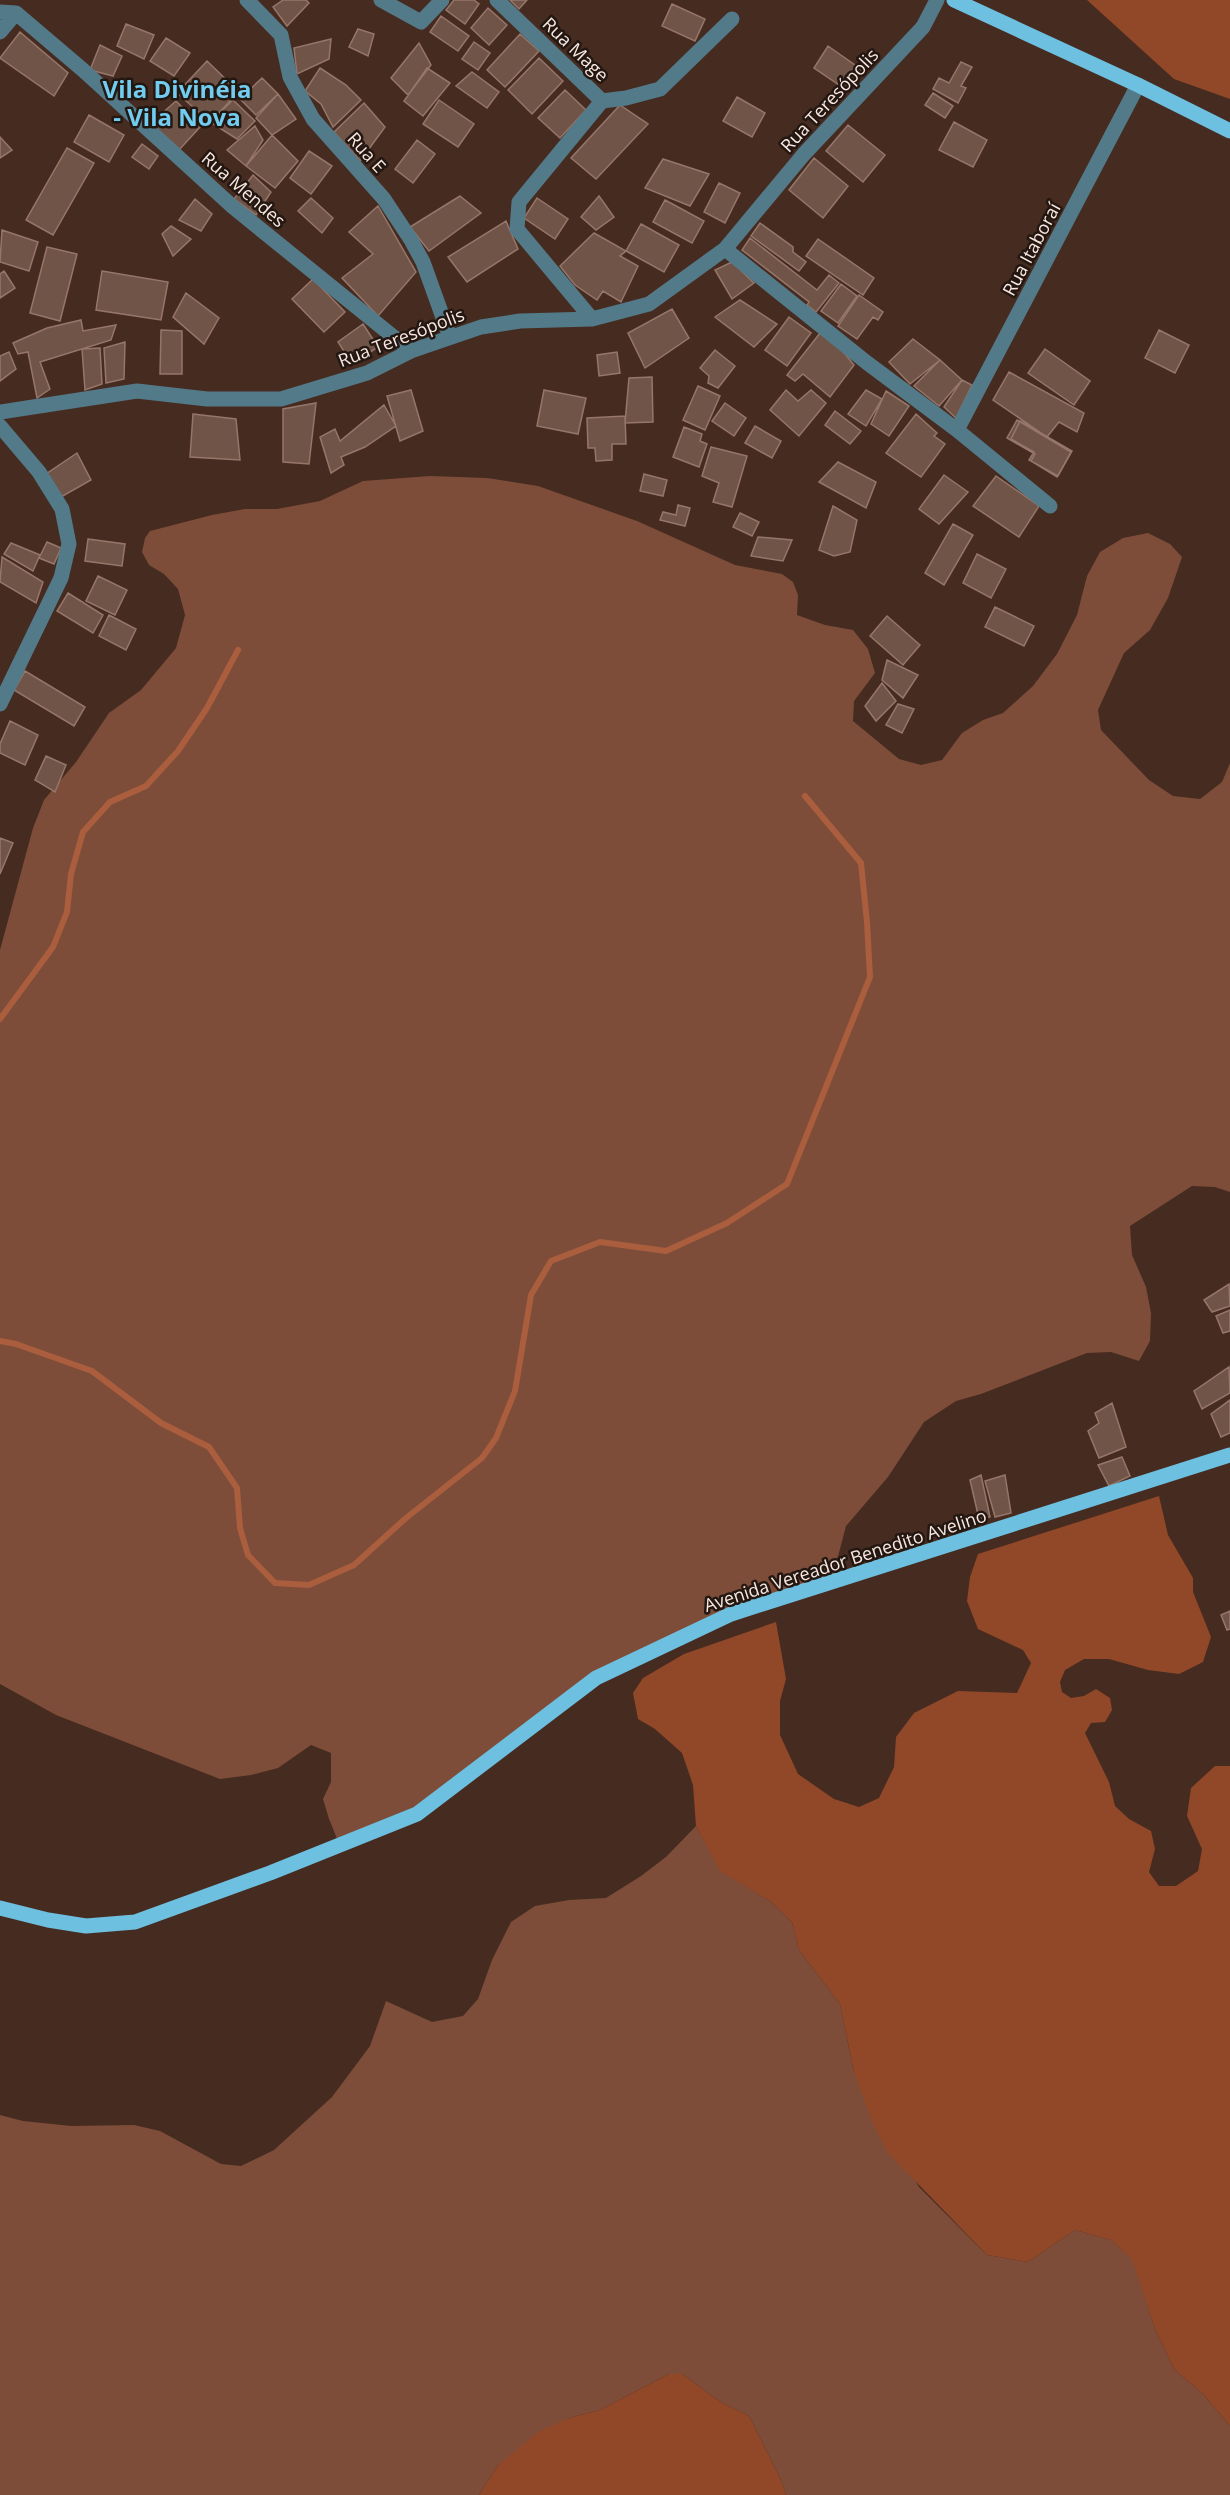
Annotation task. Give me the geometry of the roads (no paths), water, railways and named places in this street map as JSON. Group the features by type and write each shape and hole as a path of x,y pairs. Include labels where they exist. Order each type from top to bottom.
{"main road":[{"path":"954,0 1138,85 1230,131"},
{"name":"Avenida Vereador Benedito Avelino","path":"0,1908 48,1920 86,1926 135,1922 247,1881 417,1814 596,1678 731,1614 1230,1455"}],"street":[{"name":"Rua E","path":"248,0 280,35 290,77 313,119 384,199 411,240 423,262 450,338"},
{"path":"381,0 421,22 442,0"},
{"name":"Rua Mage","path":"497,0 602,101"},
{"name":"Rua Teresópolis","path":"0,412 137,391 207,399 281,399 367,373 411,351 481,327 520,321 592,319 649,304 725,249 804,154 923,27 937,0"},
{"path":"0,32 8,13"},
{"name":"Rua Mendes","path":"8,13 83,70 233,207 411,351"},
{"path":"592,319 517,229 519,202 602,101 627,98 660,89 732,19"},
{"name":"Rua Itaboraí","path":"957,430 1138,85"},
{"path":"725,249 866,362 957,430 1050,506"},
{"path":"0,426 39,472 62,509 69,544 61,578 0,704"}],"waterway":[{"path":"0,1019 53,947 67,912 71,874 83,832 110,802 146,786 178,751 207,708 238,650"},
{"path":"0,1341 16,1344 92,1371 161,1423 209,1447 237,1488 240,1528 248,1555 275,1583 309,1585 354,1565 406,1518 482,1458 496,1438 515,1391 531,1295 551,1261 600,1242 666,1251 727,1223 787,1184 870,977 861,863 805,796"}],"district":[{"name":"Vila Divinéia - Vila Nova","path":"177,102"}]}
